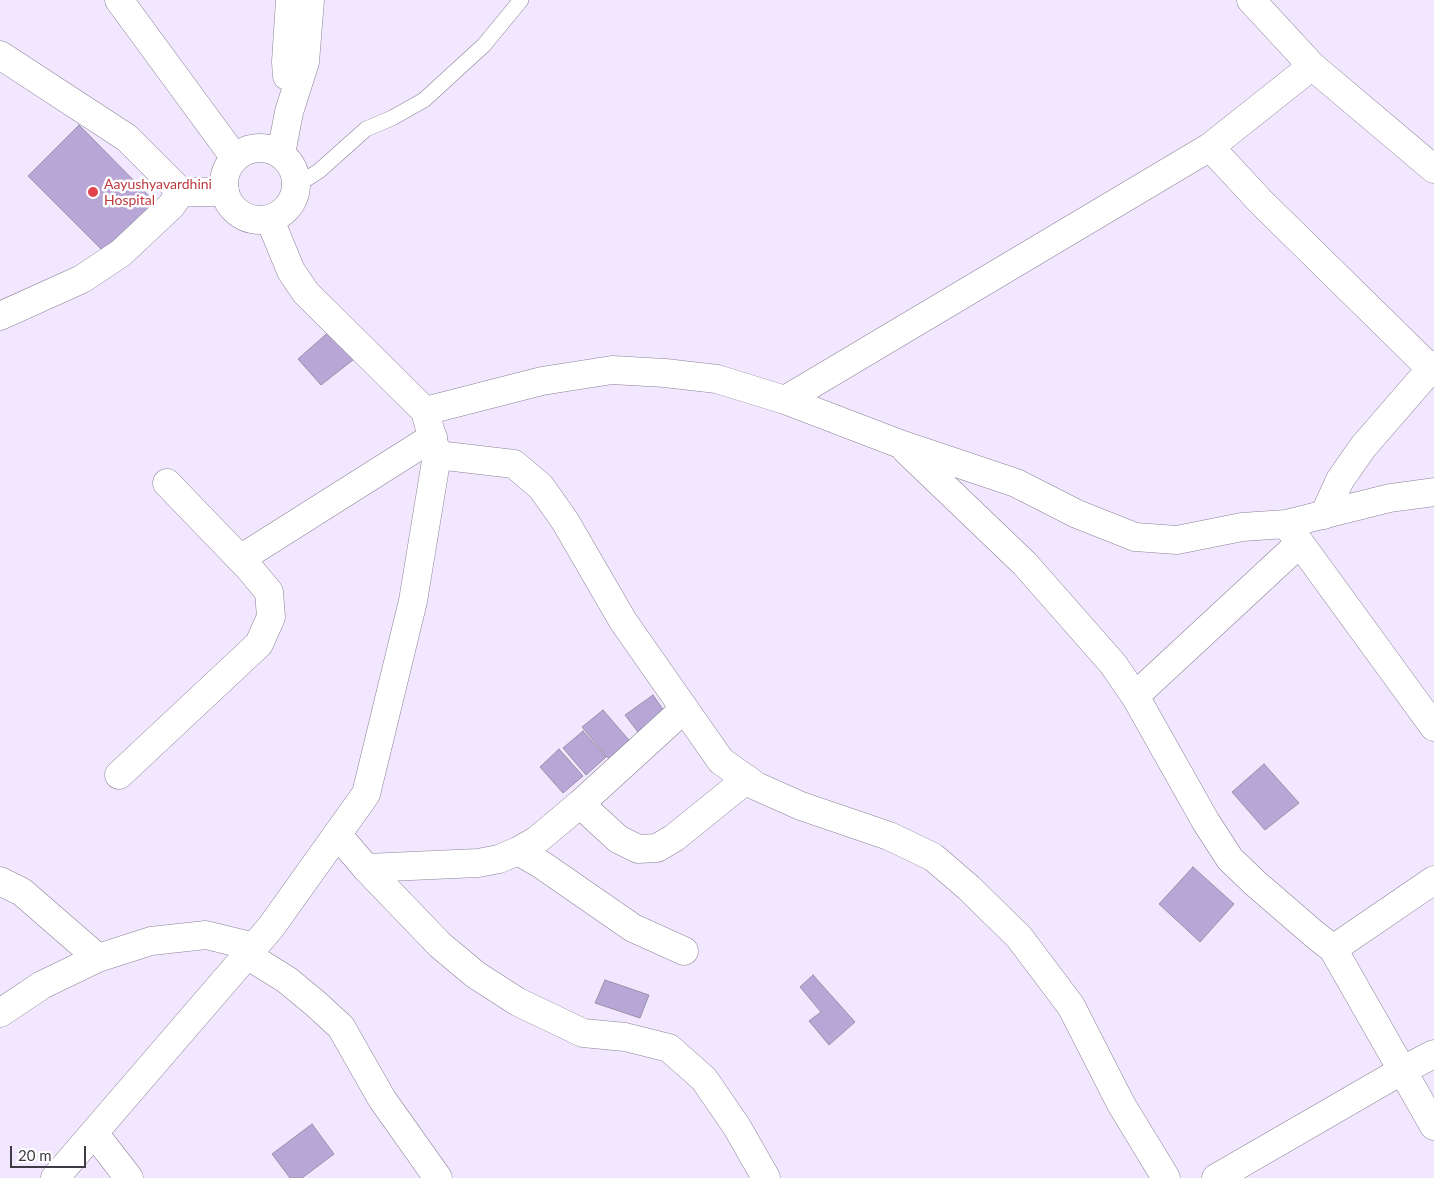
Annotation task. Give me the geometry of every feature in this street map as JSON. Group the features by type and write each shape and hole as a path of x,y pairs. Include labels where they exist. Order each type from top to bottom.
{"street":[{"path":"119,0 235,158"},
{"path":"289,112 286,62 290,0"},
{"path":"281,154 289,112 305,62 310,0"},
{"path":"1251,0 1312,66 1434,169"},
{"path":"0,55 127,138 182,192 225,192"},
{"path":"785,400 1210,147 1312,66"},
{"path":"1210,147 1261,202 1433,367 1363,447 1340,480 1324,515"},
{"path":"257,148 270,149 281,154 290,163 295,173 297,185 295,196 281,214 270,220 258,221 247,218 237,212 230,204 225,192 224,180 228,168 235,158 246,151 257,148"},
{"path":"0,316 82,278 121,253 171,206 182,192"},
{"path":"55,1178 271,927 366,794 413,600 435,446 425,411 306,293 292,271 270,220"},
{"path":"425,411 542,381 612,370 665,373 717,379 785,400 900,444 1016,484 1077,514 1135,538 1177,540 1242,527 1293,534 1434,728"},
{"path":"900,444 1025,564 1113,664 1135,696 1206,822 1230,859 1314,934 1333,948 1434,1126"},
{"path":"240,559 435,446 514,464 541,487 566,521 624,621 721,761 756,786 801,806 889,836 933,857 969,888 1019,937 1071,1006 1121,1104 1166,1178"},
{"path":"119,775 259,644 271,617 269,592 167,483"},
{"path":"1135,696 1293,534 1324,515 1390,498 1434,492"},
{"path":"366,868 478,863 499,859 518,852 537,840 580,804 684,710"},
{"path":"580,804 618,839 638,849 657,848 674,838 747,779"},
{"path":"337,834 366,868 440,945 476,975 518,1002 582,1033 624,1037 669,1048 704,1079 737,1127 766,1178"},
{"path":"518,852 542,865 632,928 684,951"},
{"path":"1333,948 1434,880"},
{"path":"0,881 22,892 98,958"},
{"path":"0,1013 42,985 98,958 151,941 206,935 251,951 341,1027 382,1099 438,1178"},
{"path":"1216,1178 1434,1054"},
{"path":"94,1133 129,1178"}],"lane":[{"path":"297,185 319,171 366,129 392,118 424,100 484,45 521,0"}],"building":[{"path":"79,125 156,203 105,253 28,176"},
{"path":"332,329 358,356 321,385 298,359"},
{"path":"653,695 671,721 644,740 625,715"},
{"path":"603,710 634,746 613,764 582,727"},
{"path":"583,731 606,757 586,775 563,748"},
{"path":"559,749 583,776 563,793 540,767"},
{"path":"1264,764 1299,803 1265,830 1232,792"},
{"path":"1193,867 1234,904 1200,942 1159,904"},
{"path":"813,975 855,1022 829,1045 809,1021 821,1012 800,987"},
{"path":"605,980 649,995 640,1018 595,1003"},
{"path":"312,1124 334,1154 302,1178 290,1178 272,1154"}],"place":[{"name":"Aayushyavardhini Hospital","path":"93,192"}]}
